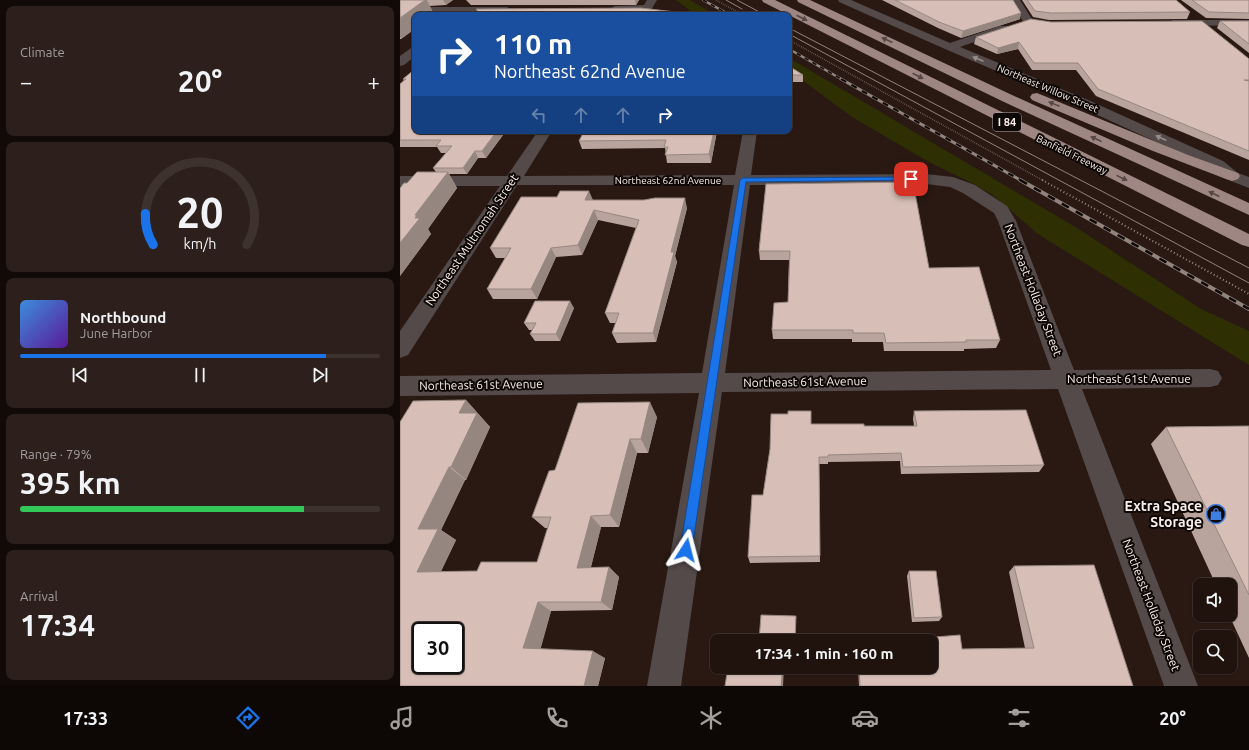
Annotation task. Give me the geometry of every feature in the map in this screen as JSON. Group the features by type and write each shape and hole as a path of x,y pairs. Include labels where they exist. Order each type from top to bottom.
{"highway":[{"name":"Banfield Freeway","path":"767,0 791,12"},
{"name":"Banfield Freeway","path":"802,0 1007,98 1249,210"},
{"name":"Banfield Freeway","path":"792,13 1031,134 1249,241"},
{"path":"973,81 1006,85 1095,120 1188,161 1232,176"}],"street":[{"path":"603,9 641,9 650,5 652,0"},
{"name":"Northeast Willow Street","path":"843,0 949,47 1133,125 1217,164 1232,176 1249,183"},
{"path":"949,47 1024,23 1015,0"},
{"path":"400,10 473,12 516,10"},
{"path":"1190,14 1214,32"},
{"path":"1164,23 1249,23"},
{"path":"400,48 412,49"},
{"path":"400,62 412,52"},
{"name":"Northeast Multnomah Street","path":"400,348 543,134"},
{"path":"664,686 750,134"},
{"name":"Northeast 62nd Avenue","path":"400,181 926,179 953,182 969,189 1001,210"},
{"name":"Northeast Holladay Street","path":"1001,210 1007,221 1067,379 1181,686"},
{"name":"Northeast 61st Avenue","path":"400,386 1210,378"}],"path":[{"path":"716,0 738,12"},
{"path":"792,42 1249,294"}],"shaded area":[{"path":"676,0 690,0 710,12 692,12"},
{"path":"792,60 1077,228 1201,309 1249,331 1249,365 1038,234 993,195 929,162 852,117 792,74"}],"building":[{"path":"400,0 425,0 400,18"},
{"path":"895,0 1013,0 1021,13 963,31 939,22"},
{"path":"1027,0 1176,0 1190,12 1051,13 1035,11"},
{"path":"1192,0 1249,0 1249,13 1209,12"},
{"path":"641,8 676,12 478,12 476,9"},
{"path":"1031,19 1051,22 1202,21 1249,59 1249,80 1244,80 1249,81 1249,151 1098,89 1078,63 1034,63 1019,42 998,48 976,37"},
{"path":"1220,21 1249,21 1249,44"},
{"path":"792,68 803,75 792,75"},
{"path":"412,72 412,134 495,134 482,151 475,151 463,168 433,168 452,146 436,146 441,140 400,140 400,84 406,79 403,79"},
{"path":"582,134 713,134 709,154 665,155 668,147 664,147 666,140 579,141"},
{"path":"417,172 448,172 415,215 417,215 415,218 420,218 400,243 400,188"},
{"path":"913,182 929,268 979,267 1000,340 886,343 884,333 853,333 853,330 772,330 774,303 788,302 790,251 759,251 766,184"},
{"path":"560,191 589,191 585,200 685,198 671,252 674,252 653,333 612,333 619,313 605,313 639,220 594,210 578,245 551,248 531,289 487,289 511,248 490,248 521,197 557,197"},
{"path":"535,301 570,301 556,334 530,334 536,323 524,323"},
{"path":"466,400 459,413 477,413 451,467 449,467 418,529 438,529 417,572 477,571 481,562 537,562 551,517 532,517 549,471 555,470 578,403 650,402 641,439 630,439 610,515 591,516 577,568 609,567 601,602 538,602 523,648 593,651 584,686 400,686 400,422 413,401"},
{"path":"1026,410 1044,465 903,467 901,453 828,455 828,457 819,457 820,556 748,557 752,495 763,495 770,449 771,414 788,414 788,411 811,411 811,424 917,426 914,411"},
{"path":"1249,426 1249,595 1166,427"},
{"path":"1094,565 1133,686 860,686 859,674 938,674 938,637 960,635 962,649 1034,648 1014,566"},
{"path":"909,571 936,571 942,617 914,618"},
{"path":"761,615 796,616 795,634 760,634"},
{"path":"727,674 782,674 781,686 725,686"}],"tram line":[{"path":"726,0 742,9"},
{"path":"737,0 759,12"},
{"path":"792,30 1249,268"},
{"path":"792,36 1249,283"}],"railway":[{"path":"703,0 725,12"},
{"path":"792,51 843,80"},
{"path":"841,79 1022,181"},
{"path":"1020,180 1249,309"}],"place":[{"name":"Extra Space Storage","path":"1216,514"}],"route":[{"path":"686,550 743,180 911,179"}]}
